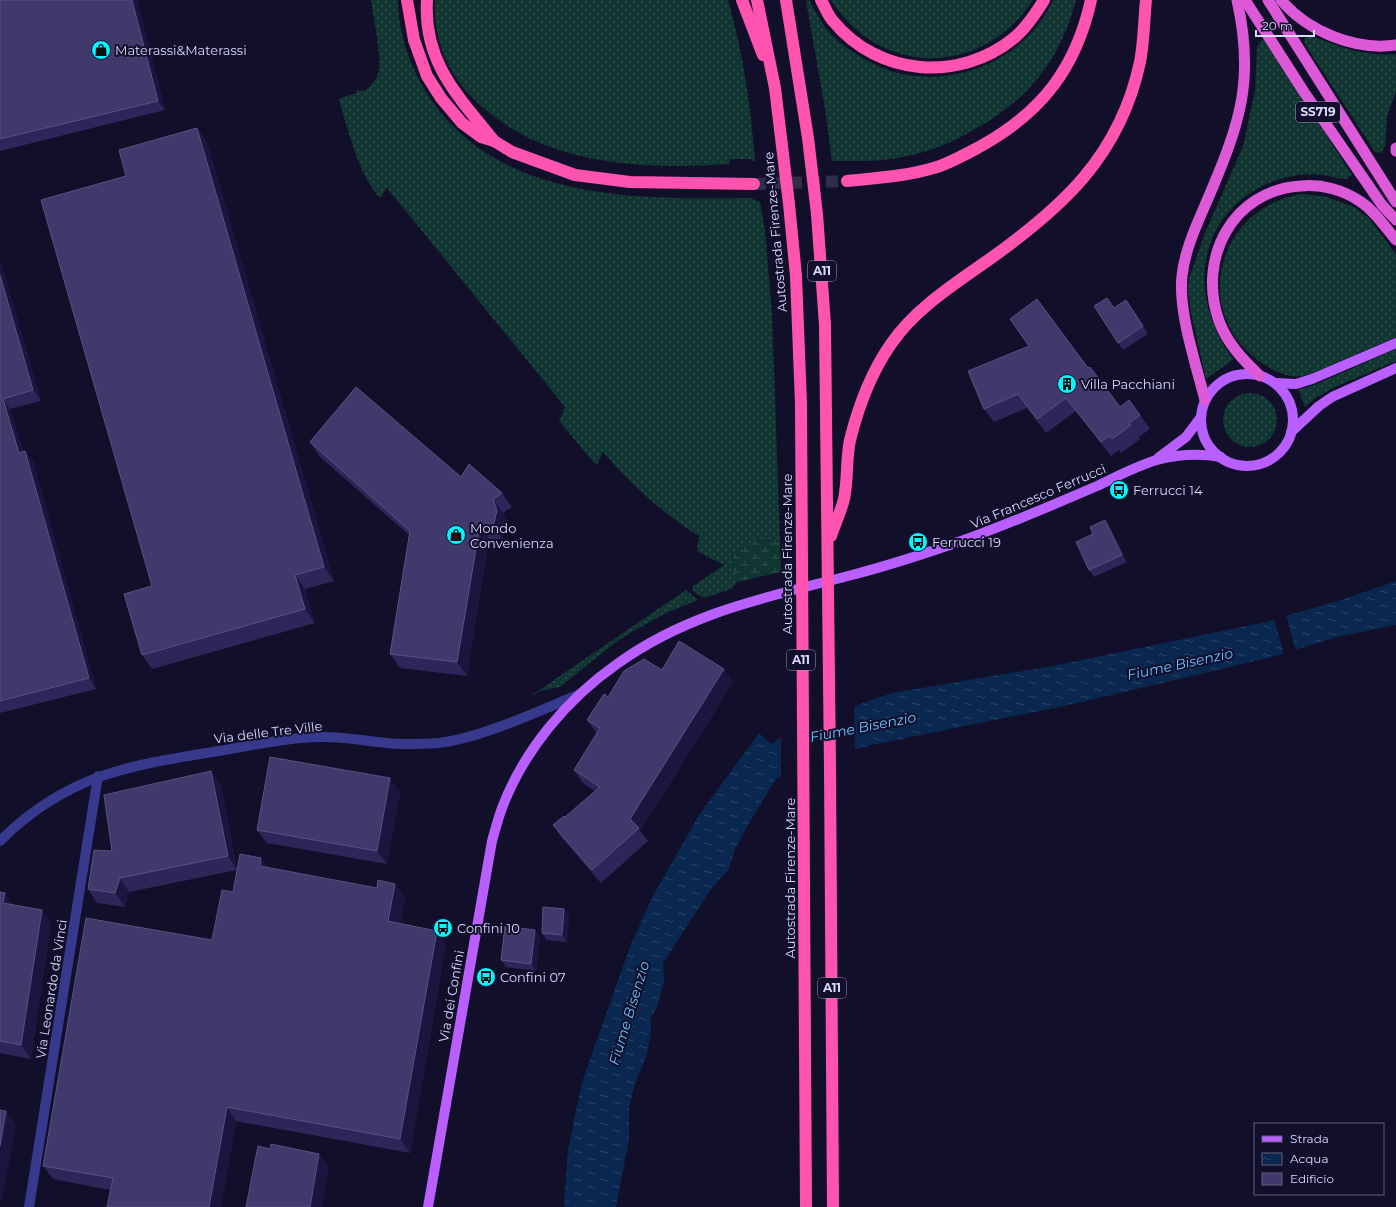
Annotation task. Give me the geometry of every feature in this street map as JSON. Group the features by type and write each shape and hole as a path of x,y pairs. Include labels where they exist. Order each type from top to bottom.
{"highway":[{"path":"407,0 414,40 431,82 441,98 462,123 481,137 494,141 512,152 575,175 630,182 754,184"},
{"path":"427,0 427,28 433,53 443,74 494,141"},
{"path":"742,0 775,88"},
{"name":"Autostrada Firenze-Mare","path":"757,0 775,88 796,276 801,404 800,569 806,1207"},
{"name":"A11","path":"786,0 808,138 822,282 827,408 833,1207"},
{"path":"821,0 832,21 856,44 879,57 904,66 932,68 946,67 974,60 1004,45 1022,30 1044,0"},
{"path":"847,181 912,173 939,166 972,151 1008,130 1034,108 1064,71 1083,33 1091,0"},
{"path":"828,544 844,499 850,440 871,379 891,343 914,317 945,290 1029,231 1072,193 1103,154 1126,109 1140,61 1146,0"},
{"path":"1205,400 1185,318 1182,278 1187,249 1229,146 1242,105 1245,60 1241,19 1237,0"},
{"name":"SS719","path":"1245,0 1304,92 1382,205 1396,220"},
{"name":"SS719","path":"1268,0 1396,202"},
{"path":"1281,0 1299,17 1329,35 1365,44 1396,45"},
{"path":"1260,376 1237,353 1226,337 1219,321 1212,287 1213,266 1217,247 1234,219 1246,206 1258,198 1291,186 1326,187 1346,193 1362,202 1396,240"}],"main road":[{"name":"Via Francesco Ferrucci","path":"1276,384 1296,384 1312,379 1396,343"},
{"name":"Via Francesco Ferrucci","path":"1291,432 1319,406 1332,397 1396,368"},
{"name":"Via Francesco Ferrucci","path":"1248,374 1260,376 1276,384 1285,393 1291,406 1293,419 1291,432 1285,446 1275,457 1262,464 1247,466 1232,463 1221,457 1209,446 1202,432 1201,417 1205,400 1218,385 1234,375 1248,374"},
{"name":"Via Francesco Ferrucci","path":"1156,460 1186,437 1201,417"},
{"name":"Via Francesco Ferrucci","path":"578,695 603,674 647,644 693,621 764,597 909,559 963,541 1004,526 1156,460 1196,453 1221,457"},
{"name":"Via dei Confini","path":"428,1207 492,841 502,808 518,775 545,733 578,695"}],"street":[{"name":"Via delle Tre Ville","path":"0,841 20,823 69,790 98,776 133,766 270,742 319,737 338,737 388,744 441,742 462,738 501,725 578,695"},
{"name":"Via Leonardo da Vinci","path":"30,1207 98,776"}],"green space":[{"path":"371,0 398,0 400,24 406,48 420,82 426,92 455,128 490,155 529,174 571,187 616,194 661,197 750,198 760,202 765,230 772,313 780,540 752,541 732,557 737,582 731,589 704,598 694,592 692,587 724,565 697,551 699,536 672,518 648,498 603,452 597,464 595,464 559,421 565,407 387,188 380,198 373,189 355,151 339,99 356,93 357,90 365,91 378,74 379,48"},
{"path":"435,0 728,0 746,80 755,161 751,161 751,159 730,159 729,164 695,166 625,164 558,150 527,137 498,119 471,96 462,86 448,64 439,40 436,27"},
{"path":"809,0 827,30 838,41 857,55 895,72 921,76 948,75 974,69 999,58 1021,43 1039,23 1053,0 1076,0 1061,41 1040,76 1011,105 994,117 959,138 925,152 870,161 832,161 825,109 806,1"},
{"path":"831,0 1033,0 1012,25 987,43 960,54 932,58 903,55 876,44 852,26"},
{"path":"1309,35 1351,50 1372,54 1396,54 1396,92 1387,116 1385,146 1381,153 1375,152 1306,46 1304,39"},
{"path":"1262,39 1266,41 1352,175 1346,179 1312,174 1283,178 1260,187 1240,201 1225,217 1214,235 1207,256 1204,278 1207,301 1214,325 1222,343 1234,359 1206,379 1191,312 1188,290 1189,278 1205,233 1243,146 1255,91 1257,47"},
{"path":"1301,194 1324,196 1354,207 1369,218 1396,254 1396,337 1308,375 1291,376 1265,365 1241,345 1227,321 1220,295 1222,268 1231,243 1248,221 1271,204"},
{"path":"1396,349 1396,361 1333,388 1317,397 1305,407 1298,389 1312,386"},
{"path":"1250,393 1260,395 1269,401 1275,410 1277,420 1275,430 1269,439 1260,445 1250,447 1240,445 1231,439 1225,430 1223,420 1225,410 1231,401 1240,395"},
{"path":"780,540 781,572 737,582 732,565 733,554 752,541"},
{"path":"686,590 698,600 666,613 630,633 612,645 560,687 540,691 529,697"}],"water":[{"name":"Fiume Bisenzio","path":"1396,581 1396,625 1337,637 1272,657 1069,705 872,745 809,762 788,771 776,779 735,849 729,869 711,889 663,963 664,982 657,1007 651,1018 651,1032 647,1054 634,1087 629,1108 629,1139 616,1207 564,1207 568,1150 582,1082 631,944 653,896 699,815 759,733 770,743 774,743 776,740 858,705 892,693 1047,667 1266,622 1344,599"}],"pier":[{"path":"1286,614 1296,652 1284,655 1274,618"},
{"path":"854,704 855,751 810,764 789,772 781,778 781,737"}],"building":[{"path":"0,0 132,0 158,101 0,139"},
{"path":"197,128 324,567 295,575 305,609 142,655 124,594 152,586 41,200 126,176 119,150"},
{"path":"0,275 33,390 3,399 19,453 25,451 89,678 0,701"},
{"path":"1107,298 1114,308 1126,300 1143,326 1118,343 1094,306"},
{"name":"Villa Pacchiani","path":"1037,299 1088,368 1090,367 1120,407 1129,400 1140,415 1129,423 1131,425 1112,439 1109,436 1101,442 1066,398 1037,419 1018,394 984,409 968,371 1029,346 1010,319"},
{"name":"Mondo Convenienza","path":"356,387 461,477 469,464 502,493 493,499 497,511 493,526 480,525 457,662 390,654 410,531 310,442"},
{"path":"1105,520 1122,555 1089,570 1076,542 1093,534 1090,527"},
{"path":"679,641 724,669 630,819 639,828 592,870 553,825 564,816 565,817 600,787 574,770 600,728 587,720 604,694 608,697 624,671 644,659 662,670"},
{"path":"270,757 390,778 377,851 257,830"},
{"path":"211,771 228,856 120,878 115,893 88,889 94,850 112,851 104,795"},
{"path":"240,854 261,858 260,866 377,888 378,880 395,884 388,921 437,931 400,1139 227,1107 209,1207 107,1207 113,1178 43,1166 86,918 212,940 222,890 233,892"},
{"path":"0,892 5,893 3,903 42,910 21,1045 0,1041"},
{"path":"543,907 564,909 562,935 542,933"},
{"path":"505,926 535,930 531,964 501,960"},
{"path":"0,1110 6,1111 0,1146"},
{"path":"271,1144 319,1154 310,1207 246,1207 258,1146 270,1149"}],"tunnel":[{"path":"754,184 847,181"}],"place":[{"name":"Materassi&Materassi","path":"101,50"},
{"name":"Villa Pacchiani","path":"1067,384"},
{"name":"Ferrucci 14","path":"1119,490"},
{"name":"Mondo Convenienza","path":"456,535"},
{"name":"Ferrucci 19","path":"918,542"},
{"name":"Confini 10","path":"443,928"},
{"name":"Confini 07","path":"486,977"}]}
